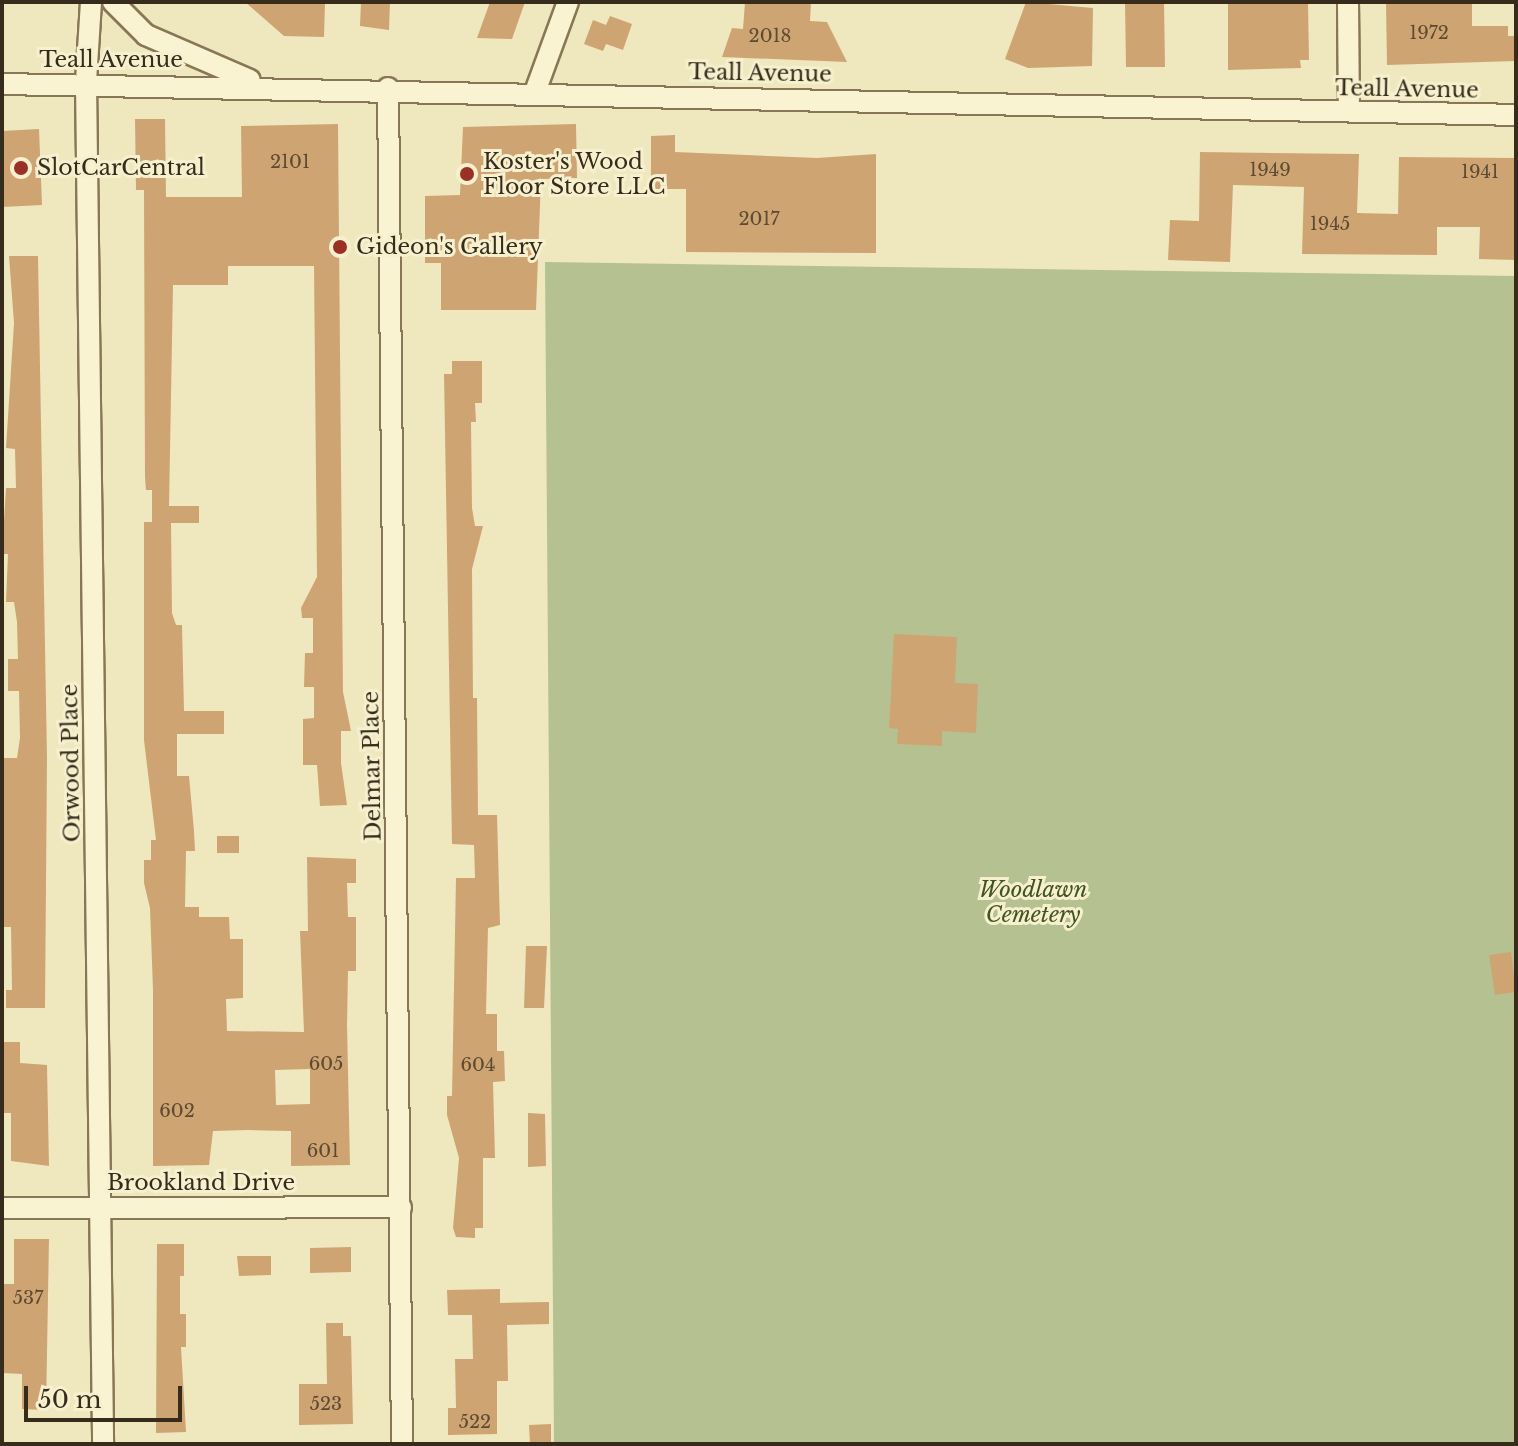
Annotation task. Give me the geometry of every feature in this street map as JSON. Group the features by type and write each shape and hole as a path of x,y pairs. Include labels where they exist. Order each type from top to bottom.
{"street":[{"name":"Orwood Place","path":"91,2 86,82 103,1444"},
{"path":"113,2 146,35 192,59 265,86"},
{"path":"535,92 568,2"},
{"path":"1348,2 1349,111"},
{"name":"Teall Avenue","path":"2,84 86,82 388,88 1516,115"},
{"name":"Delmar Place","path":"388,88 402,1444"},
{"name":"Brookland Drive","path":"2,1208 401,1207"}],"green space":[{"name":"Woodlawn Cemetery","path":"545,262 1516,276 1516,1444 554,1444"}],"building":[{"path":"245,2 325,2 324,37 284,36"},
{"path":"361,2 390,2 389,30 360,26"},
{"path":"490,2 525,2 512,39 477,38"},
{"path":"745,2 811,2 810,21 827,22 847,62 722,57 732,28 743,29"},
{"path":"1026,2 1093,8 1092,66 1028,68 1005,59"},
{"path":"1125,2 1164,2 1165,67 1126,67"},
{"path":"1228,2 1308,2 1309,60 1300,60 1301,68 1228,70"},
{"path":"1386,2 1472,2 1472,26 1508,26 1508,36 1516,36 1516,61 1387,65"},
{"path":"610,16 632,24 623,50 606,44 603,51 584,44 593,20 606,25"},
{"path":"135,119 165,119 166,197 242,197 241,126 338,124 343,692 351,731 341,731 341,763 347,805 320,806 317,765 303,765 303,719 314,718 314,687 304,687 305,653 313,653 313,618 302,618 301,608 317,577 314,266 228,266 228,285 173,285 169,506 199,506 199,523 171,523 172,613 176,625 182,625 184,711 224,711 224,734 177,734 177,776 189,776 195,851 186,851 185,907 199,907 199,917 229,917 230,939 243,939 243,998 226,999 227,1031 304,1032 300,931 308,931 307,857 356,859 356,883 347,883 348,917 356,917 356,971 348,971 350,1165 291,1166 291,1131 247,1130 213,1131 209,1165 153,1166 153,990 150,908 144,883 144,860 151,860 151,840 156,840 144,740 144,522 152,522 152,490 146,490 145,477 144,190 136,190","holes":["310,1069 310,1104 276,1105 275,1070"]},
{"path":"576,124 577,178 541,179 536,310 441,310 441,263 425,263 425,196 460,195 463,127"},
{"name":"SlotCarCentral","path":"39,129 42,205 2,207 2,131"},
{"path":"675,135 675,152 817,158 876,154 876,253 686,252 686,189 655,189 655,177 651,177 651,136"},
{"path":"1200,152 1359,154 1357,213 1398,214 1399,157 1516,158 1516,260 1479,259 1480,227 1437,227 1437,255 1302,254 1304,187 1233,185 1230,262 1168,260 1170,220 1199,221"},
{"path":"9,256 38,256 47,758 45,1008 6,1008 6,990 12,990 11,927 2,927 2,758 17,758 20,738 19,691 8,691 8,659 18,659 17,622 14,602 6,602 8,554 2,554 6,488 16,488 15,449 6,448 14,323"},
{"path":"452,361 482,361 482,403 475,403 476,422 471,422 472,508 475,526 483,526 472,569 473,698 477,698 478,815 497,815 500,925 488,928 486,1014 497,1014 497,1051 504,1051 505,1081 493,1082 495,1158 483,1158 483,1228 475,1228 475,1238 456,1237 453,1228 459,1158 447,1115 447,1096 452,1096 456,878 475,878 474,845 452,844 444,374 452,374"},
{"path":"894,634 957,637 955,683 978,684 976,733 942,731 942,746 897,744 898,729 889,728"},
{"path":"217,836 239,836 239,853 217,853"},
{"path":"526,946 547,946 544,1008 524,1008"},
{"path":"1511,952 1516,992 1495,995 1489,955"},
{"path":"2,1042 20,1042 20,1063 47,1065 49,1166 11,1161 11,1113 2,1113"},
{"path":"528,1113 545,1114 546,1166 528,1167"},
{"path":"14,1239 49,1239 46,1410 22,1409 22,1374 2,1373 2,1284 14,1284"},
{"path":"157,1244 184,1244 180,1314 186,1314 186,1347 181,1347 186,1432 156,1433"},
{"path":"351,1247 351,1272 310,1273 310,1248"},
{"path":"237,1256 271,1256 271,1275 239,1276"},
{"path":"500,1289 500,1303 549,1302 549,1324 507,1325 508,1381 497,1381 497,1434 448,1435 448,1408 456,1408 455,1359 473,1359 472,1315 448,1315 447,1290"},
{"path":"326,1323 343,1323 343,1336 351,1336 353,1424 299,1425 299,1384 327,1384"},
{"path":"551,1424 551,1444 530,1444 529,1425"}],"place":[{"name":"SlotCarCentral","path":"21,168"},
{"name":"Koster's Wood Floor Store LLC","path":"467,174"},
{"name":"Gideon's Gallery","path":"340,247"}]}
